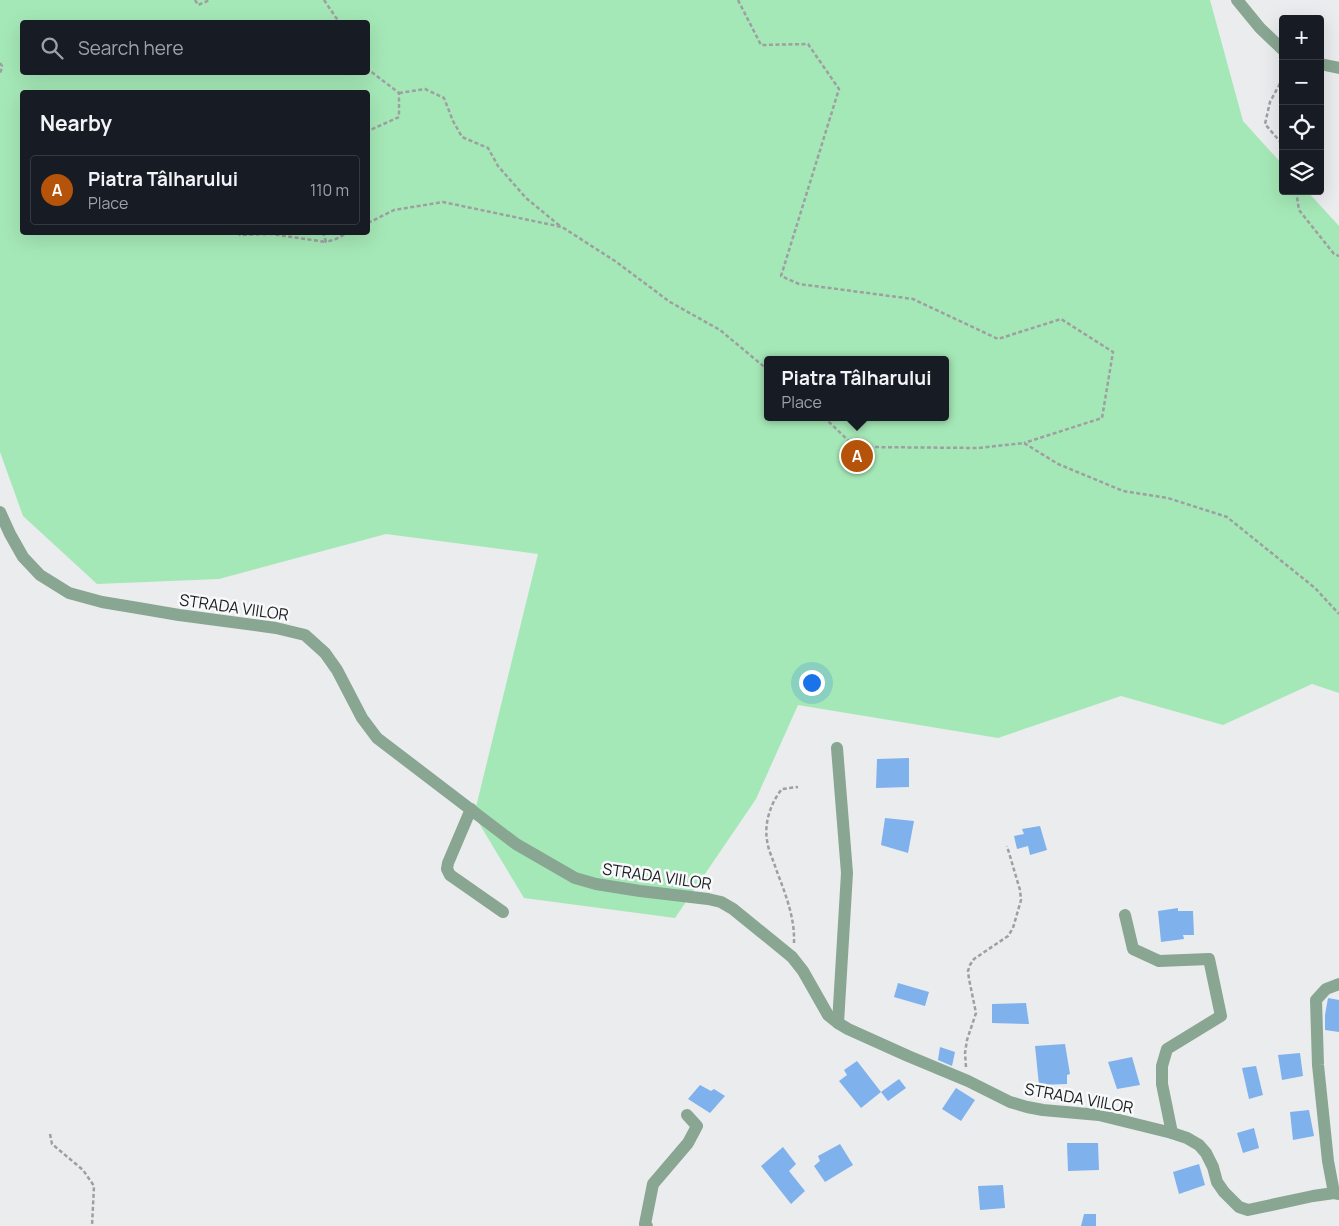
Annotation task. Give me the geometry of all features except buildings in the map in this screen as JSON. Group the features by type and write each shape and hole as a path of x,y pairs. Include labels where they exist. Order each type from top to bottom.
{"street":[{"path":"1237,0 1260,28 1279,46"},
{"path":"1324,65 1339,68"},
{"name":"STRADA VIILOR","path":"0,512 23,557 40,575 69,593 102,602 178,615 276,628 305,635 325,653 337,670 362,718 378,738 516,844 576,878 605,886 721,902 733,909 792,957 803,971 828,1015 838,1023 908,1056 968,1081 1010,1102 1042,1110 1098,1116 1187,1138 1199,1145 1206,1153 1217,1182 1239,1207 1248,1210 1257,1209 1336,1193"},
{"path":"837,748 847,873 838,1023"},
{"path":"470,809 447,869 450,876 503,912"},
{"path":"1124,915 1133,949 1159,961 1209,959 1221,1016 1167,1049 1162,1066 1162,1084 1172,1133"},
{"path":"1336,1193 1328,1161 1318,1065 1316,1000 1326,989 1339,984"},
{"path":"648,1226 645,1224 653,1184 688,1143 697,1126 687,1115"}],"path":[{"path":"195,0 198,5 210,0"},
{"path":"324,0 338,20"},
{"path":"738,0 761,45 808,44 839,90 781,276 799,284 913,299 998,339 1061,319 1113,352 1102,418 1024,444 978,448 865,447 858,450 828,421"},
{"path":"0,63 2,66 0,75"},
{"path":"370,71 399,93 425,89 444,98 462,137 488,148 498,166 526,198 562,227 615,261 670,302 720,330 764,367"},
{"path":"1279,85 1270,102 1265,124 1279,140"},
{"path":"370,129 399,117 399,93"},
{"path":"1297,195 1299,210 1334,254 1339,256"},
{"path":"370,222 394,210 443,202 562,227"},
{"path":"278,235 326,242 343,235"},
{"path":"324,235 326,242"},
{"path":"1024,444 1058,464 1123,491 1168,498 1227,517 1314,588 1339,614"},
{"path":"792,957 795,930 767,841 766,830 775,797 782,789 798,787"},
{"path":"968,1081 965,1053 967,1040 976,1014 968,971 974,959 1008,936 1013,928 1021,900 1020,890 1007,846"},
{"path":"50,1134 52,1144 84,1170 94,1186 92,1226"}],"green space":[{"path":"0,0 1210,0 1243,121 1279,161 1279,195 1311,195 1339,226 1339,693 1312,684 1223,725 1121,696 998,738 798,705 756,799 675,918 524,898 474,815 538,554 386,534 219,579 97,584 23,516 0,452"}],"place":[{"name":"Piatra Tâlharului","path":"857,456"}]}
